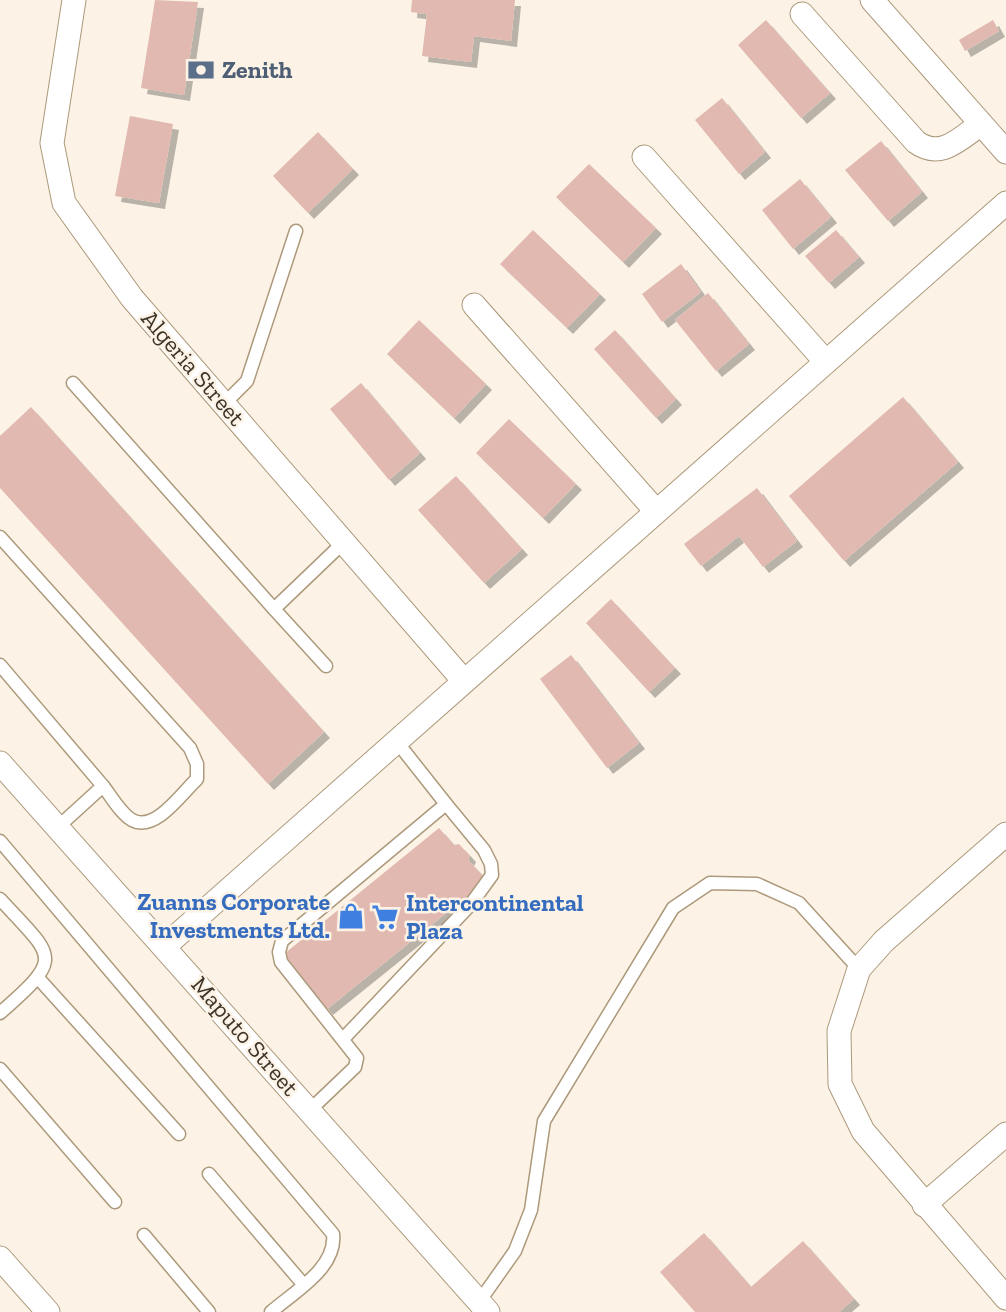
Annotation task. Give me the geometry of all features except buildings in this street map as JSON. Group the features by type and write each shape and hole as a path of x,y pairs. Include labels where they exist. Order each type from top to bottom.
{"street":[{"name":"Algeria Street","path":"74,0 52,142 64,203 132,298 464,681"},
{"path":"872,0 1006,152"},
{"path":"802,14 916,142 927,150 944,150 981,124"},
{"path":"645,157 826,362"},
{"path":"165,946 1006,203"},
{"path":"474,305 656,510"},
{"name":"Maputo Street","path":"0,763 484,1307"},
{"path":"1006,834 884,941 859,970 839,1031 840,1084 863,1131 1006,1298"},
{"path":"924,1205 1006,1134"},
{"path":"0,1258 48,1312"}],"lane":[{"path":"224,404 247,381 296,232"},
{"path":"73,383 326,666"},
{"path":"0,537 190,748 197,764 197,779 156,819 143,823 131,819 0,665"},
{"path":"274,609 344,542"},
{"path":"343,1039 471,904 492,875 491,864 484,850 397,742"},
{"path":"58,827 103,786"},
{"path":"310,1110 355,1067 357,1058 281,962 279,952 282,941 446,804"},
{"path":"0,841 333,1234 335,1249 327,1264 271,1312"},
{"path":"484,1307 515,1251 531,1210 544,1121 673,908 709,883 757,884 799,903 859,970"},
{"path":"0,900 45,949 46,962 39,979 0,1013"},
{"path":"39,979 178,1134"},
{"path":"0,1069 116,1202"},
{"path":"209,1174 303,1284"},
{"path":"144,1235 209,1312"}],"place":[{"name":"Zenith","path":"201,70"},
{"name":"Zuanns Corporate Investments Ltd.","path":"351,916"},
{"name":"Intercontinental Plaza","path":"385,917"}]}
